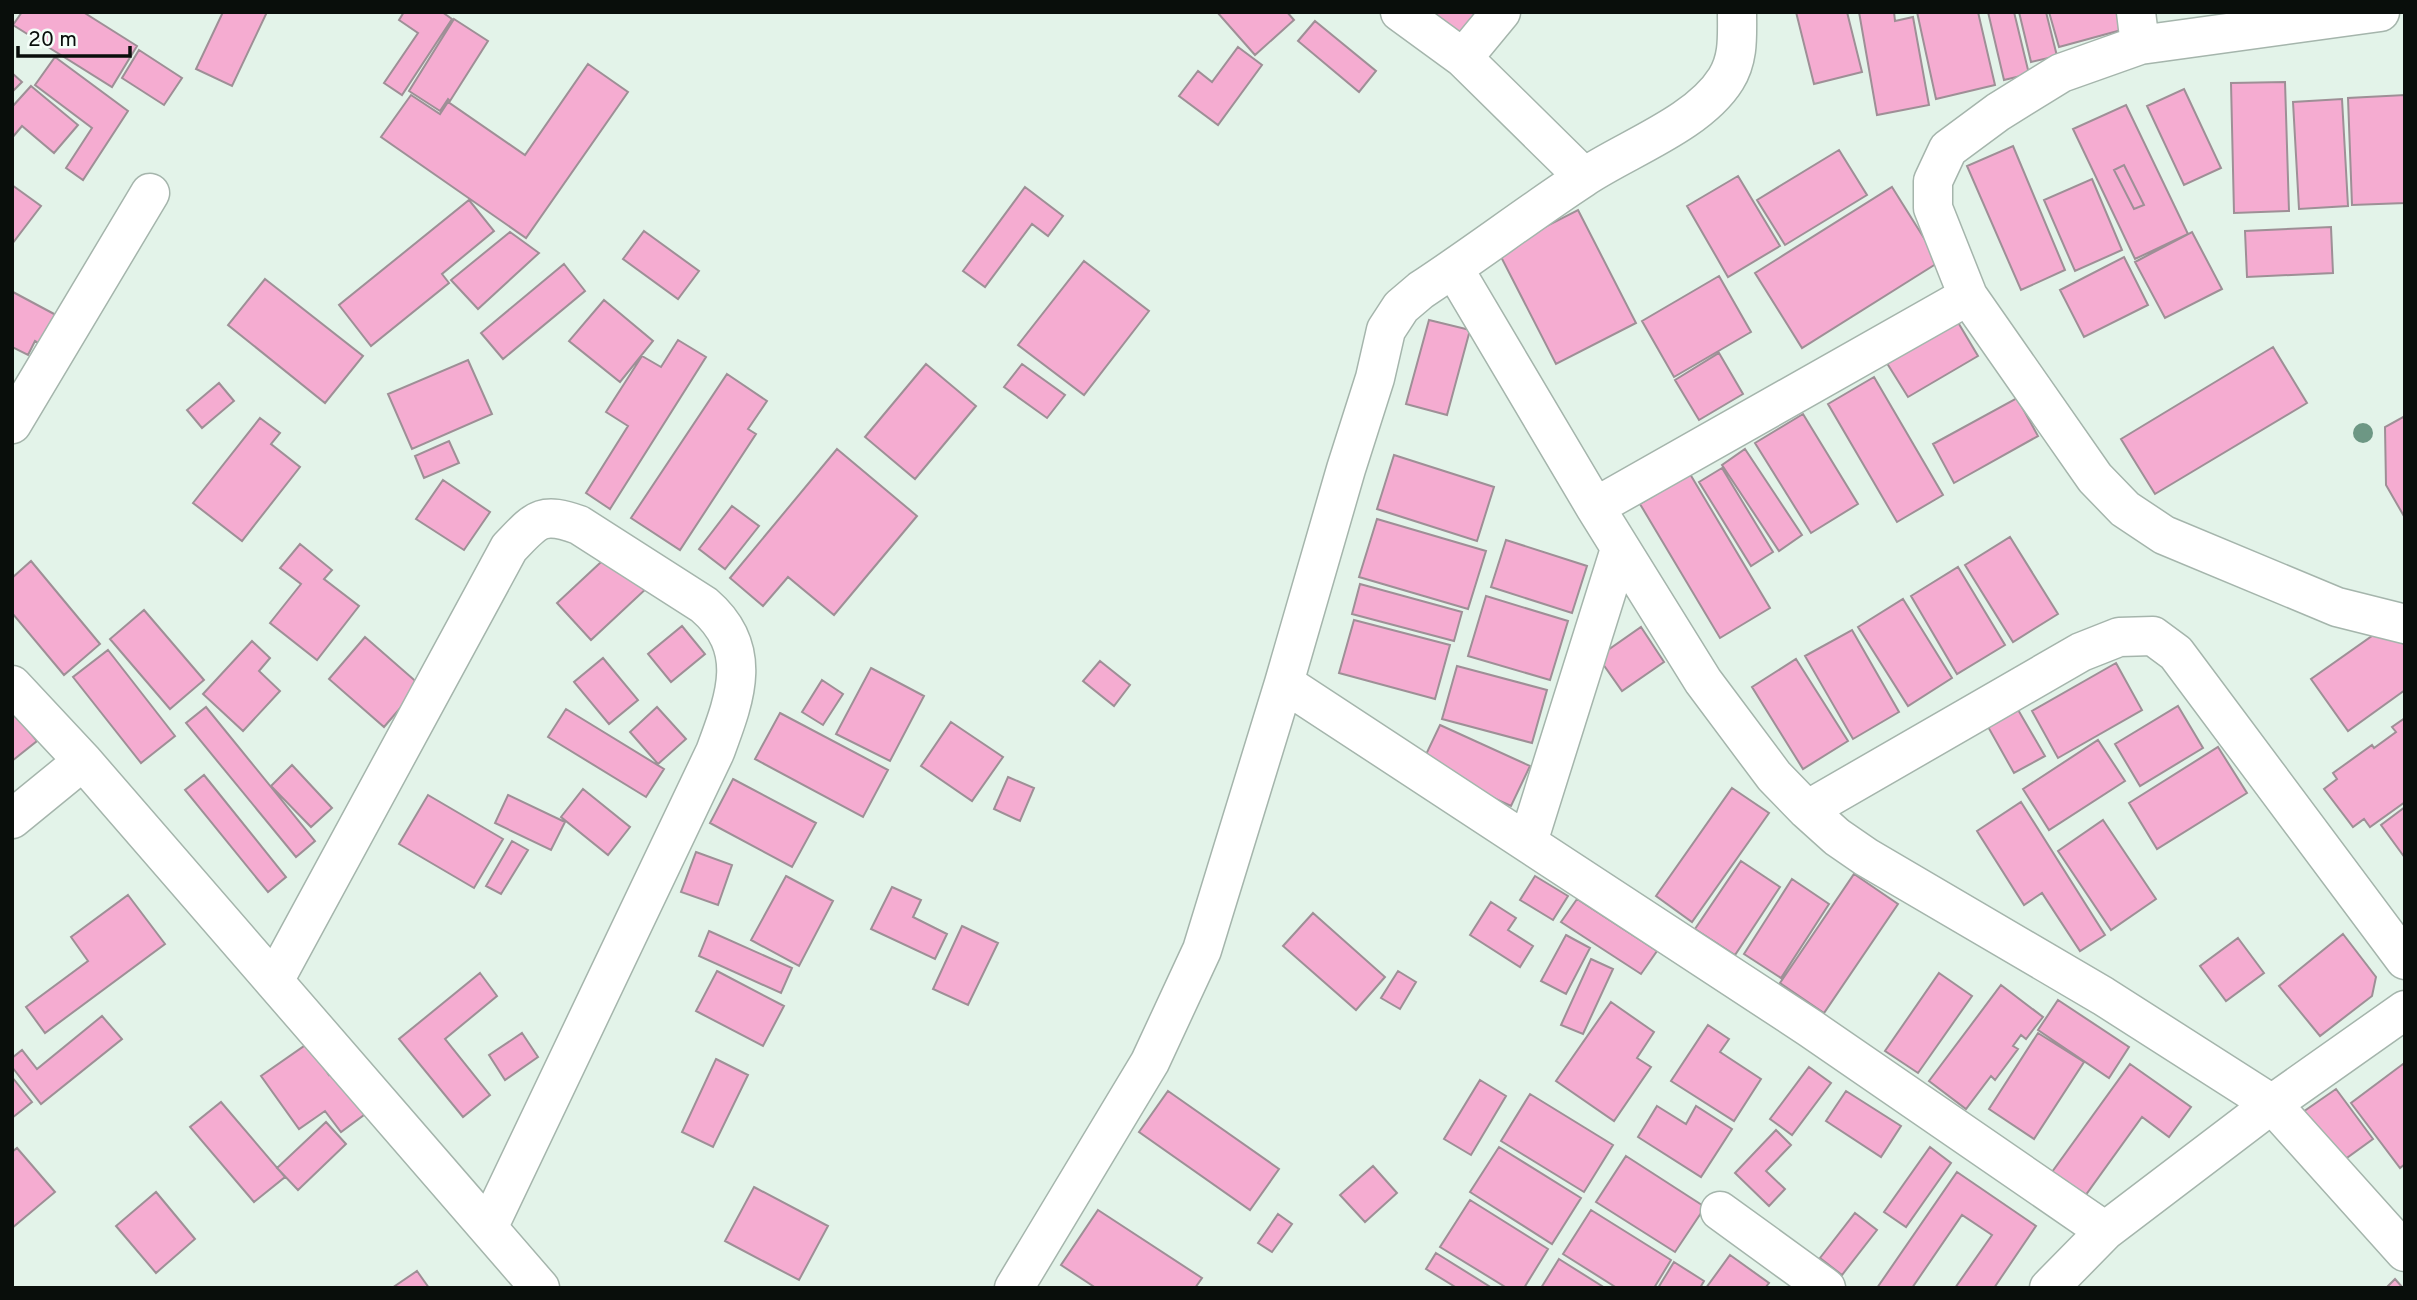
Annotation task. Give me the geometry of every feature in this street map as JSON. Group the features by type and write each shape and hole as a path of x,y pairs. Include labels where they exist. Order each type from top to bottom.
{"street":[{"path":"1400,12 1463,58 1584,177"},
{"path":"1463,58 1501,12"},
{"path":"1014,1288 1150,1062 1202,950 1375,378 1386,330 1401,307 1584,177 1664,132 1703,106 1726,79 1738,52 1737,12"},
{"path":"2380,12 2138,29 1998,112 1948,149 1933,181 1933,208 1968,296 2095,478 2125,509 2164,535 2337,607 2405,624"},
{"path":"12,424 150,193"},
{"path":"1454,269 1620,549 1703,681 1774,776 1837,837 1866,858 2103,996 2272,1104 2405,1252"},
{"path":"1595,507 1968,296"},
{"path":"274,981 509,548 528,528 542,518 561,518 579,525 704,605 719,618 732,638 736,661 733,702 715,752 488,1228"},
{"path":"1528,842 1620,549"},
{"path":"1807,810 2081,652 2119,637 2152,636 2176,653 2405,960"},
{"path":"1284,683 1810,1028 2105,1231"},
{"path":"12,685 83,761 540,1288"},
{"path":"12,819 83,761"},
{"path":"2049,1288 2105,1231 2272,1104 2405,1010"},
{"path":"1720,1211 1826,1288"}],"building":[{"path":"22,12 83,12 137,46 112,87 13,25"},
{"path":"223,12 267,12 232,86 196,69"},
{"path":"404,12 442,12 452,19 402,95 384,83 418,33 399,20"},
{"path":"1217,12 1287,12 1294,20 1255,55"},
{"path":"1409,12 1477,12 1451,45"},
{"path":"1796,12 1847,12 1862,72 1814,84"},
{"path":"1859,12 1894,12 1895,21 1913,17 1929,105 1877,115"},
{"path":"1917,12 1978,12 1995,85 1936,99"},
{"path":"1988,12 2014,12 2029,74 2004,80"},
{"path":"2019,12 2046,12 2057,56 2031,62"},
{"path":"2049,12 2120,12 2125,29 2059,47"},
{"path":"454,19 488,41 450,101 448,99 440,111 409,91"},
{"path":"1315,21 1376,71 1359,92 1298,41"},
{"path":"1238,47 1262,65 1218,125 1179,96 1198,71 1212,82"},
{"path":"139,50 182,78 164,105 122,78"},
{"path":"55,57 128,111 83,180 66,168 92,128 35,85"},
{"path":"588,64 628,92 526,238 381,137 411,95 440,114 448,102 525,155"},
{"path":"12,73 22,82 12,92"},
{"path":"2285,82 2289,211 2234,213 2231,83"},
{"path":"31,86 78,125 54,153 22,126 12,138 12,107"},
{"path":"2184,89 2221,168 2184,185 2147,106"},
{"path":"2405,95 2405,203 2352,205 2348,98"},
{"path":"2342,99 2348,206 2299,209 2293,102"},
{"path":"2126,105 2188,234 2135,259 2073,129","holes":["2124,165 2144,205 2134,209 2114,170"]},
{"path":"2013,146 2065,270 2021,290 1967,166"},
{"path":"1839,150 1867,195 1785,245 1757,200"},
{"path":"2124,165 2144,205 2134,209 2114,170"},
{"path":"1738,176 1780,246 1728,277 1687,206"},
{"path":"2092,179 2122,250 2075,271 2044,200"},
{"path":"12,185 41,206 12,244"},
{"path":"1025,187 1063,216 1048,236 1032,224 985,287 963,271"},
{"path":"1892,187 1939,262 1802,348 1755,273"},
{"path":"469,200 494,231 442,274 449,283 371,346 339,305"},
{"path":"1578,210 1636,323 1556,364 1498,251"},
{"path":"2331,227 2333,273 2247,277 2245,231"},
{"path":"644,231 699,271 678,299 623,259"},
{"path":"510,232 539,253 478,309 451,280"},
{"path":"2192,232 2222,289 2165,318 2135,262"},
{"path":"2124,257 2148,305 2084,337 2060,290"},
{"path":"1084,261 1149,311 1084,395 1018,345"},
{"path":"564,264 585,291 503,359 481,333"},
{"path":"1719,276 1751,332 1674,377 1642,321"},
{"path":"265,279 363,356 325,403 228,325"},
{"path":"13,292 56,315 40,344 35,341 28,355 12,347"},
{"path":"604,300 653,341 620,382 569,341"},
{"path":"1956,319 1978,356 1908,397 1885,360"},
{"path":"1429,320 1470,330 1447,415 1406,404"},
{"path":"678,340 706,357 610,509 586,493 628,426 606,412 642,356 661,367"},
{"path":"2273,347 2307,403 2155,494 2121,439"},
{"path":"1719,353 1743,394 1699,420 1675,380"},
{"path":"468,360 492,414 412,449 388,394"},
{"path":"926,364 976,406 915,479 865,437"},
{"path":"1022,364 1065,395 1047,418 1004,387"},
{"path":"727,374 767,401 748,429 756,434 680,550 631,518"},
{"path":"1874,377 1943,495 1897,522 1828,404"},
{"path":"219,383 234,401 202,428 187,410"},
{"path":"2017,398 2038,436 1954,483 1933,444"},
{"path":"1803,414 1858,504 1811,533 1755,443"},
{"path":"2405,416 2405,518 2386,485 2385,427"},
{"path":"260,418 280,433 271,444 300,467 242,541 193,503"},
{"path":"449,441 459,463 424,478 415,456"},
{"path":"837,449 917,516 834,615 788,577 763,606 730,578"},
{"path":"1745,449 1802,535 1779,551 1722,465"},
{"path":"1394,455 1494,487 1477,541 1377,509"},
{"path":"1722,468 1773,552 1751,566 1699,482"},
{"path":"1690,474 1770,608 1720,638 1640,504"},
{"path":"443,480 490,512 464,550 416,519"},
{"path":"732,506 759,526 725,569 699,549"},
{"path":"1377,519 1486,551 1468,609 1359,577"},
{"path":"2010,537 2058,614 2013,642 1965,565"},
{"path":"1506,540 1587,566 1572,613 1491,587"},
{"path":"300,544 332,570 324,579 359,606 317,660 270,623 301,584 280,568"},
{"path":"614,550 649,586 591,640 557,603"},
{"path":"31,561 100,644 64,675 12,613 12,578"},
{"path":"1958,567 2005,645 1957,674 1911,596"},
{"path":"1360,584 1462,612 1454,641 1352,614"},
{"path":"1486,596 1568,621 1550,680 1468,656"},
{"path":"1903,599 1952,678 1908,706 1858,627"},
{"path":"144,610 204,680 170,709 110,639"},
{"path":"1354,620 1450,645 1435,699 1339,673"},
{"path":"2389,624 2405,646 2405,690 2348,731 2311,679"},
{"path":"682,626 705,654 671,682 648,654"},
{"path":"1641,627 1664,662 1622,691 1598,657"},
{"path":"1852,630 1899,712 1853,739 1805,656"},
{"path":"365,637 420,685 384,727 329,679"},
{"path":"252,641 270,658 259,671 280,691 243,731 203,694"},
{"path":"108,650 175,736 141,763 73,677"},
{"path":"603,658 638,700 609,724 574,682"},
{"path":"1796,659 1848,741 1803,769 1752,687"},
{"path":"1100,661 1130,685 1114,706 1083,681"},
{"path":"2116,663 2142,710 2058,758 2032,711"},
{"path":"1457,666 1547,690 1532,743 1442,719"},
{"path":"871,668 924,696 890,761 836,734"},
{"path":"822,680 843,694 823,725 802,712"},
{"path":"2178,706 2203,748 2140,786 2115,744"},
{"path":"206,707 315,841 296,857 186,723"},
{"path":"657,707 686,739 658,764 630,732"},
{"path":"2017,708 2045,756 2014,773 1987,725"},
{"path":"566,709 664,769 646,797 548,737"},
{"path":"12,710 37,741 12,761"},
{"path":"780,713 888,770 863,817 755,759"},
{"path":"2405,718 2405,802 2370,827 2364,819 2353,827 2324,789 2337,779 2333,773 2372,745 2374,748 2396,732 2392,727"},
{"path":"951,722 1003,757 972,801 921,766"},
{"path":"1440,725 1530,766 1511,806 1421,765"},
{"path":"2098,740 2125,781 2049,830 2023,789"},
{"path":"2218,747 2247,793 2157,849 2129,803"},
{"path":"292,765 332,808 311,827 271,786"},
{"path":"204,775 286,877 268,892 185,790"},
{"path":"1008,777 1034,788 1020,821 994,809"},
{"path":"733,779 816,823 792,867 710,823"},
{"path":"1732,788 1769,813 1692,922 1656,896"},
{"path":"583,789 630,827 608,855 561,817"},
{"path":"428,795 503,839 474,888 399,844"},
{"path":"508,795 565,822 551,850 495,823"},
{"path":"2021,802 2105,935 2080,951 2042,893 2024,905 1977,831"},
{"path":"2405,807 2405,858 2381,825"},
{"path":"2103,820 2156,899 2111,930 2058,851"},
{"path":"512,841 528,850 501,894 486,886"},
{"path":"696,852 732,865 718,905 681,892"},
{"path":"1741,861 1780,887 1735,955 1695,929"},
{"path":"1854,874 1898,904 1824,1013 1780,983"},
{"path":"786,876 833,901 799,966 751,940"},
{"path":"1535,876 1568,896 1553,920 1520,900"},
{"path":"1792,879 1829,904 1781,978 1744,954"},
{"path":"892,887 921,900 913,917 947,934 935,959 871,929"},
{"path":"128,895 165,944 45,1033 26,1007 88,961 71,937"},
{"path":"1577,899 1657,951 1641,974 1561,922"},
{"path":"1491,902 1516,918 1508,930 1533,946 1520,967 1470,935"},
{"path":"1313,913 1385,977 1356,1010 1283,946"},
{"path":"962,926 998,943 968,1005 933,989"},
{"path":"709,931 792,968 781,993 699,956"},
{"path":"2343,934 2376,977 2372,996 2320,1036 2279,986"},
{"path":"1566,935 1590,948 1566,994 1541,981"},
{"path":"2238,938 2264,973 2226,1001 2200,966"},
{"path":"1591,959 1613,969 1583,1034 1561,1025"},
{"path":"717,971 784,1006 763,1046 696,1011"},
{"path":"1398,971 1416,982 1400,1009 1381,998"},
{"path":"480,973 497,996 445,1039 490,1095 463,1117 399,1039"},
{"path":"1939,973 1972,996 1918,1073 1885,1051"},
{"path":"2001,985 2043,1017 2026,1039 2021,1035 2013,1046 2018,1049 1995,1080 1991,1076 1966,1109 1929,1081"},
{"path":"2058,1000 2129,1047 2109,1078 2038,1030"},
{"path":"1611,1002 1654,1032 1637,1058 1651,1067 1614,1121 1556,1081"},
{"path":"102,1016 122,1039 41,1104 12,1067 12,1058 22,1050 37,1069"},
{"path":"1708,1025 1729,1039 1720,1052 1761,1079 1734,1121 1671,1081"},
{"path":"522,1033 538,1057 505,1080 489,1055"},
{"path":"2038,1033 2084,1062 2034,1139 1989,1109"},
{"path":"307,1044 329,1075 341,1066 372,1109 341,1132 325,1111 299,1129 261,1076"},
{"path":"716,1059 748,1075 713,1147 682,1132"},
{"path":"2130,1064 2191,1107 2169,1137 2142,1117 2085,1196 2052,1172"},
{"path":"2403,1064 2405,1164 2400,1168 2351,1103"},
{"path":"1809,1067 1831,1083 1792,1135 1770,1119"},
{"path":"12,1077 32,1102 12,1118"},
{"path":"1480,1080 1506,1096 1471,1155 1444,1139"},
{"path":"2336,1089 2373,1139 2337,1165 2300,1114"},
{"path":"1168,1091 1279,1169 1250,1210 1139,1132"},
{"path":"1846,1091 1901,1126 1881,1157 1826,1121"},
{"path":"1530,1094 1613,1145 1584,1192 1501,1141"},
{"path":"221,1102 285,1177 254,1202 190,1127"},
{"path":"1657,1106 1686,1124 1696,1106 1732,1129 1701,1177 1638,1137"},
{"path":"326,1122 346,1144 298,1190 277,1168"},
{"path":"1776,1130 1791,1145 1766,1171 1785,1189 1769,1206 1735,1173"},
{"path":"1499,1147 1581,1198 1552,1244 1470,1192"},
{"path":"1930,1147 1951,1163 1906,1227 1884,1212"},
{"path":"17,1148 55,1192 12,1228 12,1152"},
{"path":"1626,1156 1705,1207 1675,1252 1596,1202"},
{"path":"1373,1166 1397,1193 1365,1222 1340,1195"},
{"path":"1957,1172 2036,1226 1994,1288 1955,1288 1992,1235 1962,1215 1912,1288 1877,1288"},
{"path":"754,1187 828,1226 799,1280 725,1241"},
{"path":"156,1192 195,1239 156,1273 116,1226"},
{"path":"1470,1200 1548,1249 1524,1288 1507,1288 1440,1247"},
{"path":"1098,1210 1202,1278 1195,1288 1096,1288 1061,1265"},
{"path":"1591,1210 1671,1260 1654,1288 1617,1288 1563,1254"},
{"path":"1855,1213 1877,1230 1842,1275 1820,1258"},
{"path":"1278,1214 1292,1224 1272,1252 1258,1243"},
{"path":"1436,1253 1492,1288 1457,1288 1426,1269"},
{"path":"1730,1255 1769,1283 1765,1288 1706,1288"},
{"path":"1559,1259 1605,1288 1541,1288"},
{"path":"1674,1262 1704,1281 1700,1288 1658,1288"},
{"path":"417,1271 429,1288 392,1288"},
{"path":"2395,1279 2403,1288 2386,1288"}]}
